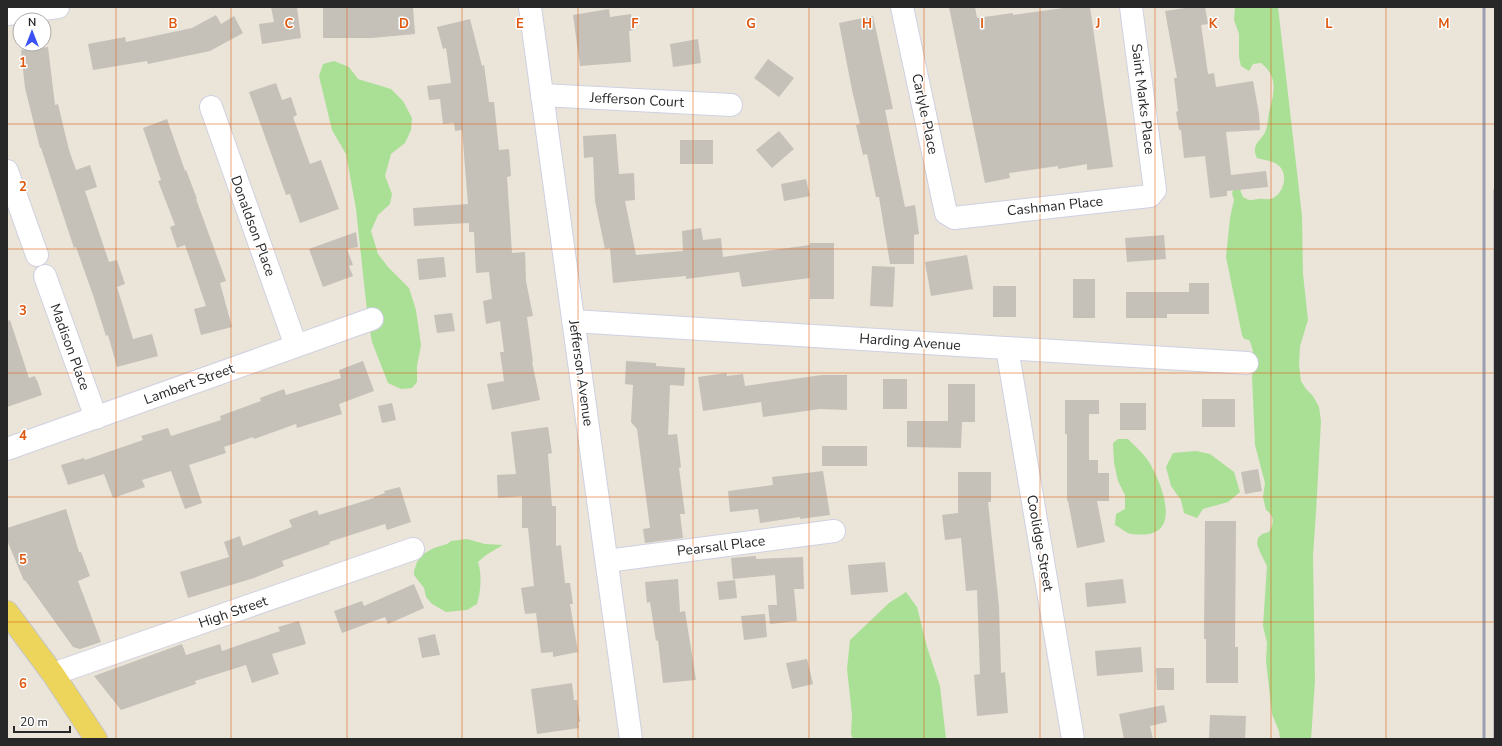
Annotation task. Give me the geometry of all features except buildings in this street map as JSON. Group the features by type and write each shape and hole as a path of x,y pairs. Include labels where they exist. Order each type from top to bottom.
{"main road":[{"path":"9,618 53,674 96,739"}],"street":[{"path":"7,14 58,7"},
{"name":"Jefferson Avenue","path":"530,7 631,739"},
{"name":"Carlyle Place","path":"902,7 946,212 954,218"},
{"name":"Saint Marks Place","path":"1131,7 1155,190"},
{"name":"Jefferson Court","path":"542,95 731,105"},
{"name":"Donaldson Place","path":"211,107 296,346"},
{"path":"7,171 37,255"},
{"name":"Cashman Place","path":"954,218 1150,196 1155,190"},
{"name":"Madison Place","path":"45,276 96,418"},
{"name":"Lambert Street","path":"7,449 372,319"},
{"name":"Harding Avenue","path":"573,321 1247,363"},
{"name":"Coolidge Street","path":"1007,348 1073,739"},
{"name":"Pearsall Place","path":"607,561 834,531"},
{"name":"High Street","path":"53,674 413,549"}],"green space":[{"path":"1235,7 1278,7 1302,216 1303,274 1308,320 1300,346 1299,364 1301,381 1313,396 1319,407 1321,421 1313,555 1315,681 1311,739 1280,739 1279,731 1272,714 1266,661 1267,643 1263,626 1267,566 1257,544 1258,538 1262,534 1269,532 1273,520 1269,512 1266,510 1263,497 1265,483 1255,445 1252,376 1254,362 1253,353 1249,340 1244,339 1242,335 1226,257 1230,218 1234,200 1232,194 1237,174 1243,197 1251,200 1273,198 1280,192 1284,183 1284,178 1278,165 1257,158 1255,153 1257,143 1267,128 1274,86 1271,74 1261,63 1253,64 1249,71 1241,66 1239,57 1239,34 1234,20"},
{"path":"334,61 349,67 358,79 391,89 403,101 412,118 411,130 405,143 391,154 385,176 392,194 390,204 378,215 371,231 378,254 388,267 409,288 416,310 421,345 417,366 417,382 412,388 401,389 388,383 372,342 368,320 356,209 346,154 332,130 319,76 323,64"},
{"path":"1118,439 1128,439 1145,456 1162,489 1166,511 1165,520 1161,528 1153,533 1131,534 1115,525 1116,514 1125,509 1125,495 1118,481 1114,463 1113,443"},
{"path":"1196,451 1210,454 1234,472 1240,492 1228,502 1203,509 1197,518 1184,513 1181,500 1171,486 1166,467 1173,453"},
{"path":"467,539 485,544 503,545 486,555 478,562 480,583 477,604 467,610 446,612 432,604 426,597 424,588 414,575 414,571 417,562 423,554 451,541"},
{"path":"906,592 917,607 927,647 940,686 946,739 853,739 851,734 852,715 847,669 850,640 889,603"}],"railway":[{"path":"1484,7 1484,739"},
{"path":"1495,190 1495,739"}]}
